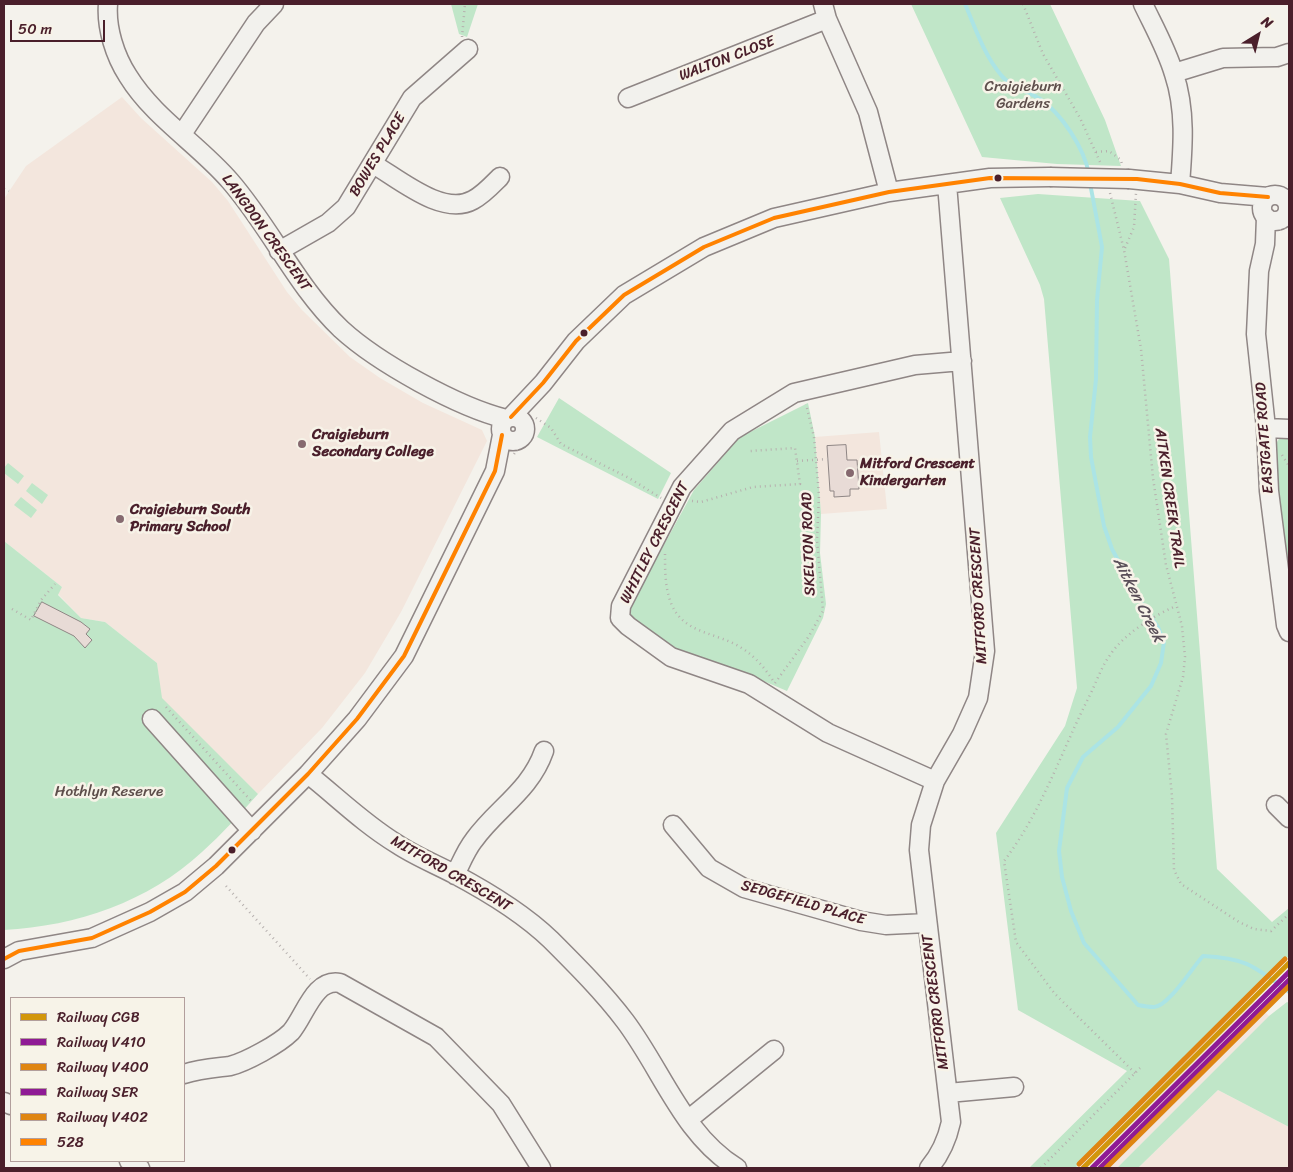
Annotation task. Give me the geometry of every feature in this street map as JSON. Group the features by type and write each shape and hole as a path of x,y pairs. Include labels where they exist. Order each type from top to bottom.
{"street":[{"name":"LANGDON CRESCENT","path":"108,4 113,44 127,75 147,103 210,158 231,182 306,290 342,330 415,380 482,413 517,425"},
{"path":"182,134 256,23 274,4"},
{"path":"1144,4 1174,73 1180,99 1183,125 1180,184"},
{"path":"825,12 868,112 890,192"},
{"name":"WALTON CLOSE","path":"628,98 825,12"},
{"name":"BOWES PLACE","path":"279,251 328,223 346,207 412,98 468,49"},
{"path":"1174,73 1223,58 1277,57 1289,53"},
{"path":"373,164 433,199 452,205 475,199 500,177"},
{"path":"9,953 92,938 150,912 185,892 252,831 308,774 357,719 404,656 517,425 543,383 576,341 624,295 704,247 774,218 890,192 990,178 1129,178 1180,184 1220,193 1275,221"},
{"name":"MITFORD CRESCENT","path":"929,1168 948,1139 951,1122 919,850 921,825 934,781 962,734 978,698 985,651 947,184"},
{"name":"EASTGATE ROAD","path":"1288,202 1288,213 1275,221 1259,271 1256,334 1266,428 1269,491 1286,625 1289,632"},
{"name":"WHITLEY CRESCENT","path":"934,781 828,734 749,684 671,657 620,618 621,606 688,477 738,426 788,396 803,391 916,366 962,361"},
{"path":"1266,428 1289,429"},
{"path":"152,719 252,831"},
{"path":"455,875 474,840 529,782 538,769 544,751"},
{"name":"MITFORD CRESCENT","path":"308,774 360,818 396,844 455,875 515,910 549,939 599,990 626,1022 667,1090 689,1119 717,1153 737,1168"},
{"name":"SEDGEFIELD PLACE","path":"673,825 709,868 744,888 861,921 886,925 927,923"},
{"path":"185,1074 232,1065 261,1052 290,1032 323,985 333,982 340,983 436,1038 501,1104 541,1168"},
{"path":"689,1119 774,1050"},
{"path":"948,1093 1014,1087"}],"path":[{"path":"466,4 462,31 468,49"},
{"path":"1023,4 1042,54 1096,152 1102,170"},
{"path":"1096,152 1109,151 1120,160 1129,178 1134,227 1124,250"},
{"name":"AITKEN CREEK TRAIL","path":"1108,187 1124,250 1141,349 1153,478 1166,565 1182,626 1183,677 1166,734 1172,796 1174,870 1181,884 1254,929 1270,931 1289,914"},
{"path":"4,189 9,191"},
{"name":"SKELTON ROAD","path":"664,546 668,594 680,618 700,632 739,646 761,662 775,683 809,636 823,610 817,540 819,495 814,437 803,391"},
{"path":"517,425 551,428 561,444 628,478 661,498"},
{"path":"687,499 697,502 753,487 800,484 795,448 750,451"},
{"path":"797,461 828,459"},
{"path":"12,609 31,620 41,600 55,584"},
{"path":"1135,1073 1055,994 1016,942 1004,861 1021,838 1041,803 1079,717 1110,654 1154,616 1176,606"},
{"path":"166,707 252,802"},
{"path":"226,886 310,979"},
{"path":"1041,1168 1140,1068"}],"shaded area":[{"name":"Craigieburn Secondary College","path":"122,97 141,118 212,182 228,201 287,292 302,310 350,357 380,378 423,403 482,430 487,441 401,612 365,673 322,728 258,794 161,698 157,663 105,622 81,618 58,594 62,587 4,541 4,199 26,166"},
{"name":"Mitford Crescent Kindergarten","path":"879,432 887,509 821,514 815,437"},
{"path":"1249,996 1269,1016 1117,1168 1075,1168"},
{"path":"1218,1090 1289,1127 1289,1168 1138,1168"}],"green space":[{"path":"451,4 478,4 467,37 459,34"},
{"name":"Craigieburn Gardens","path":"911,4 1050,4 1105,120 1121,166 1057,164 982,157"},
{"path":"1038,194 1140,201 1169,259 1217,869 1272,922 1289,908 1289,956 1075,1168 1029,1168 1127,1071 1018,1010 996,833 1065,726 1077,688 1044,299 1040,285 1000,198"},
{"path":"559,398 671,473 658,499 537,437"},
{"path":"808,403 815,437 821,513 820,553 826,604 823,618 787,691 747,674 680,652 653,637 627,612 694,490 740,437"},
{"path":"1289,434 1289,611 1273,448 1279,439"},
{"path":"8,463 24,476 18,484 4,473 4,468"},
{"path":"32,483 48,495 42,504 26,491"},
{"path":"21,497 37,510 31,518 14,505"},
{"name":"Hothlyn Reserve","path":"4,541 62,587 58,595 81,618 105,622 157,663 162,698 258,794 224,831 181,870 135,898 84,917 31,928 4,930"},
{"path":"1287,1002 1289,1003 1289,1127 1218,1090 1138,1168 1117,1168 1269,1016"}],"building":[{"path":"846,445 847,460 857,460 859,489 850,489 850,496 834,497 834,491 830,491 827,446"},
{"path":"42,602 81,622 90,629 86,634 92,640 85,648 74,636 34,616"}],"waterway":[{"name":"Aitken Creek","path":"965,4 980,41 995,67 1009,83 1040,99 1064,122 1082,153 1089,174"},
{"name":"Aitken Creek","path":"1090,183 1102,247 1097,300 1096,379 1090,437 1091,457 1104,526 1112,549 1139,599 1158,627 1164,642 1161,663 1151,686 1118,727 1083,757 1067,788 1059,851 1062,877 1071,911 1084,943 1138,1005 1154,1007 1166,1001 1203,956 1230,959 1250,965 1289,992"}],"rail line":[{"name":"V400","path":"1079,1164 1285,959"},
{"name":"CGB","path":"1083,1168 1289,963"},
{"name":"V410","path":"1092,1168 1289,972"},
{"name":"SER","path":"1100,1168 1289,980"},
{"name":"V402","path":"1106,1168 1289,986"}],"transit line":[{"name":"528","path":"511,417 543,383 576,341 624,295 704,247 774,218 889,192 990,178 1137,179 1180,184 1220,193 1268,197"},
{"name":"528","path":"4,959 19,951 92,938 150,912 185,892 216,866 308,774 357,719 404,656 495,471 502,435"}],"place":[{"name":"Craigieburn Secondary College","path":"302,444"},
{"name":"Mitford Crescent Kindergarten","path":"850,473"},
{"name":"Craigieburn South Primary School","path":"120,519"}]}
